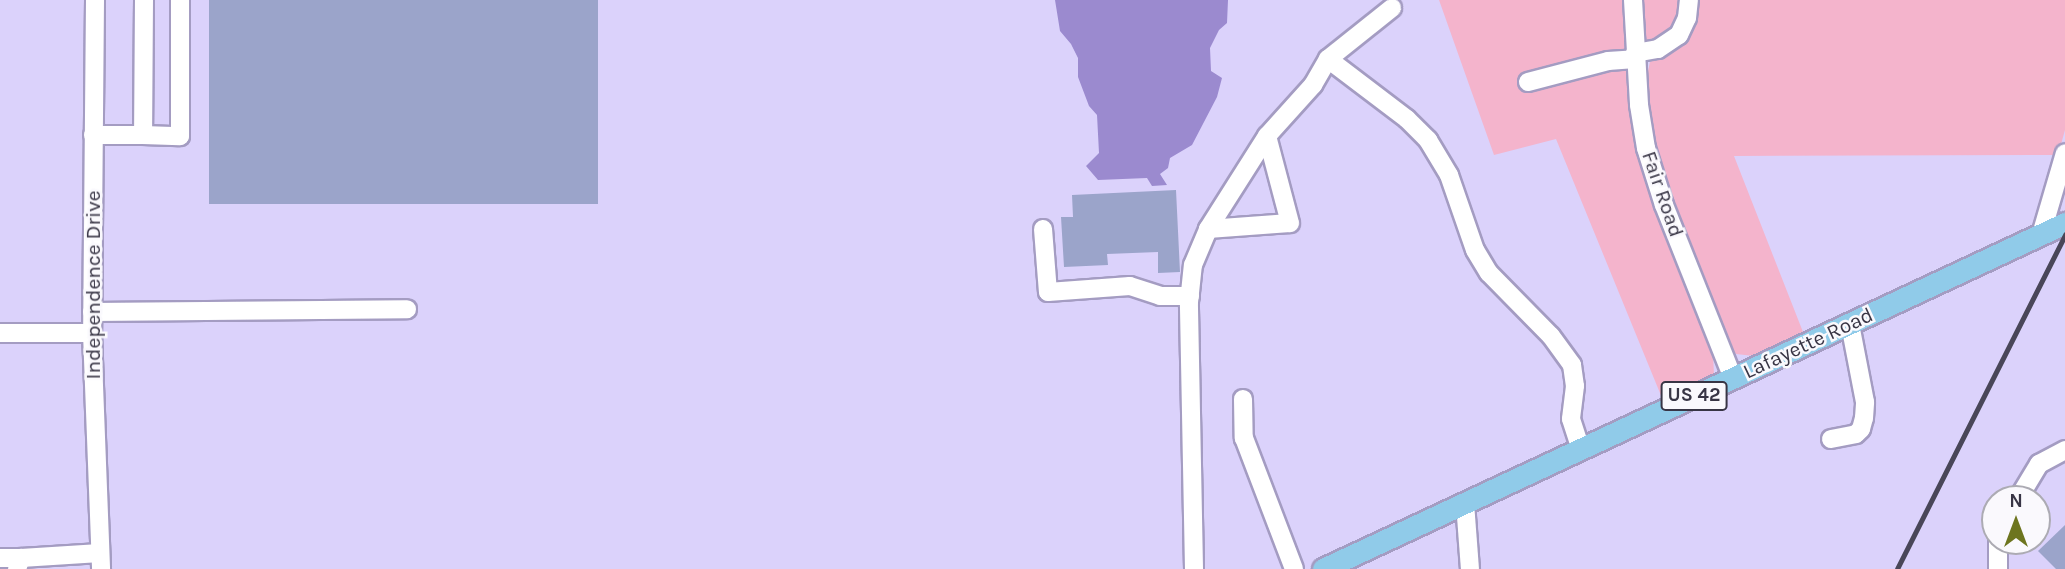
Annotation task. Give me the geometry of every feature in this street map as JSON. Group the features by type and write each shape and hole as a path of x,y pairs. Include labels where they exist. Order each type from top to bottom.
{"main road":[{"name":"Lafayette Road","path":"1323,569 2065,223"}],"street":[{"name":"Independence Drive","path":"95,0 92,333 100,561"},
{"path":"143,135 144,0"},
{"path":"93,135 180,136 180,0"},
{"name":"Fair Road","path":"1633,0 1635,56 1646,148 1664,205 1733,378"},
{"path":"1528,82 1658,49 1679,35 1684,26 1689,0"},
{"path":"1194,569 1190,296 1193,265 1208,229 1267,136 1313,85 1328,58 1392,8"},
{"path":"1328,58 1407,119 1428,140 1449,174 1475,250 1489,273 1551,336 1572,365 1575,386 1571,419 1581,449"},
{"path":"1208,229 1290,223 1267,136"},
{"path":"2041,235 2065,153"},
{"path":"1042,229 1048,292 1130,286 1160,296 1190,296"},
{"path":"92,312 407,309"},
{"path":"1831,439 1856,434 1861,429 1864,418 1863,389 1850,324"},
{"path":"0,333 92,333"},
{"path":"1243,399 1244,438 1294,569"},
{"path":"2026,485 2039,464 2065,450"},
{"path":"1465,503 1470,569"},
{"path":"0,558 19,563 100,561"}],"shaded area":[{"path":"1055,0 1228,0 1227,23 1219,30 1210,48 1211,71 1222,78 1217,97 1192,145 1170,158 1168,168 1160,174 1167,185 1152,186 1147,178 1098,180 1086,166 1099,153 1097,115 1089,106 1078,77 1078,58 1060,31"},
{"path":"1439,0 1625,0 1671,243 1713,354 1714,375 1662,398 1556,139 1494,155"},
{"path":"1642,0 1679,0 1675,27 1664,40 1646,43 1643,37"},
{"path":"1699,0 2065,0 2065,130 2058,155 1734,156 1803,332 1754,356 1736,354 1729,344 1672,197 1655,145 1648,109 1646,80 1650,62 1679,46 1691,35 1697,22"}],"building":[{"path":"209,0 598,0 598,204 209,204"},
{"path":"1176,190 1180,272 1158,273 1158,252 1107,254 1108,265 1064,267 1061,217 1073,217 1072,195"},
{"path":"2065,525 2065,569 2056,569 2042,555 2051,555 2051,538"}],"railway":[{"path":"1897,569 2065,235"}]}
